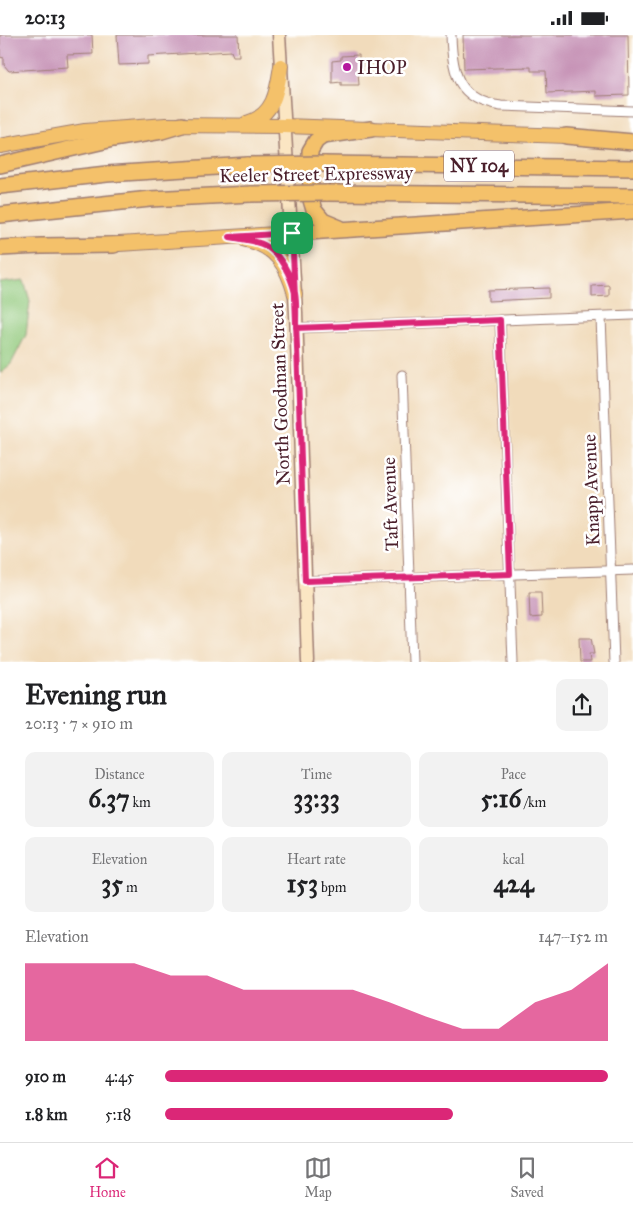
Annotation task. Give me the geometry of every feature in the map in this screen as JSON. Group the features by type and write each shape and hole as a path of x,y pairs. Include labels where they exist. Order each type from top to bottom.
{"highway":[{"path":"0,165 105,141 162,131 182,125"},
{"path":"353,229 329,225 315,213 311,201 310,154 314,143 321,137 371,129"},
{"path":"566,136 633,142"},
{"name":"Keeler Street Expressway","path":"0,186 115,173 248,165 324,164 633,168"},
{"name":"Keeler Street Expressway","path":"0,215 142,199 251,194 633,196"},
{"path":"292,233 633,211"},
{"path":"0,248 114,245"}],"main road":[{"name":"North Goodman Street","path":"279,35 295,294 308,662"},
{"path":"234,125 256,120 266,113 275,95 281,66"},
{"path":"0,146 85,131 134,126 182,125 285,126 633,138"},
{"path":"0,256 114,245 292,233"},
{"path":"230,237 262,244 273,251 286,272 295,294"}],"street":[{"path":"451,35 454,70 465,91 480,101 501,106 633,111"},
{"path":"296,328 633,315"},
{"name":"Knapp Avenue","path":"601,317 614,662"},
{"path":"500,320 513,662"},
{"name":"Taft Avenue","path":"402,375 412,662"},
{"path":"305,581 633,570"}],"green space":[{"path":"24,280 30,301 26,335 11,364 0,373 0,283"}],"building":[{"path":"0,35 92,35 93,54 67,55 68,67 9,71 4,65 4,58 0,57"},
{"path":"117,35 238,35 239,56 233,56 231,51 148,56 148,64 119,65"},
{"path":"463,35 628,35 629,95 596,96 596,91 547,93 546,71 531,71 531,67 464,69"},
{"name":"IHOP","path":"359,55 362,71 358,71 359,85 341,85 341,82 332,83 332,61 341,60 341,56"},
{"path":"609,285 609,296 592,297 592,286"},
{"path":"549,288 549,298 488,301 488,290"},
{"path":"529,592 541,592 542,617 530,618"},
{"path":"579,638 591,638 594,654 589,654 590,662 580,662"}],"place":[{"name":"IHOP","path":"347,67"}],"route":[{"path":"292,233 230,237 262,244 273,251 278,257 289,277 295,294 296,328 500,320 510,574 305,581 296,328 296,312 292,233"}]}
